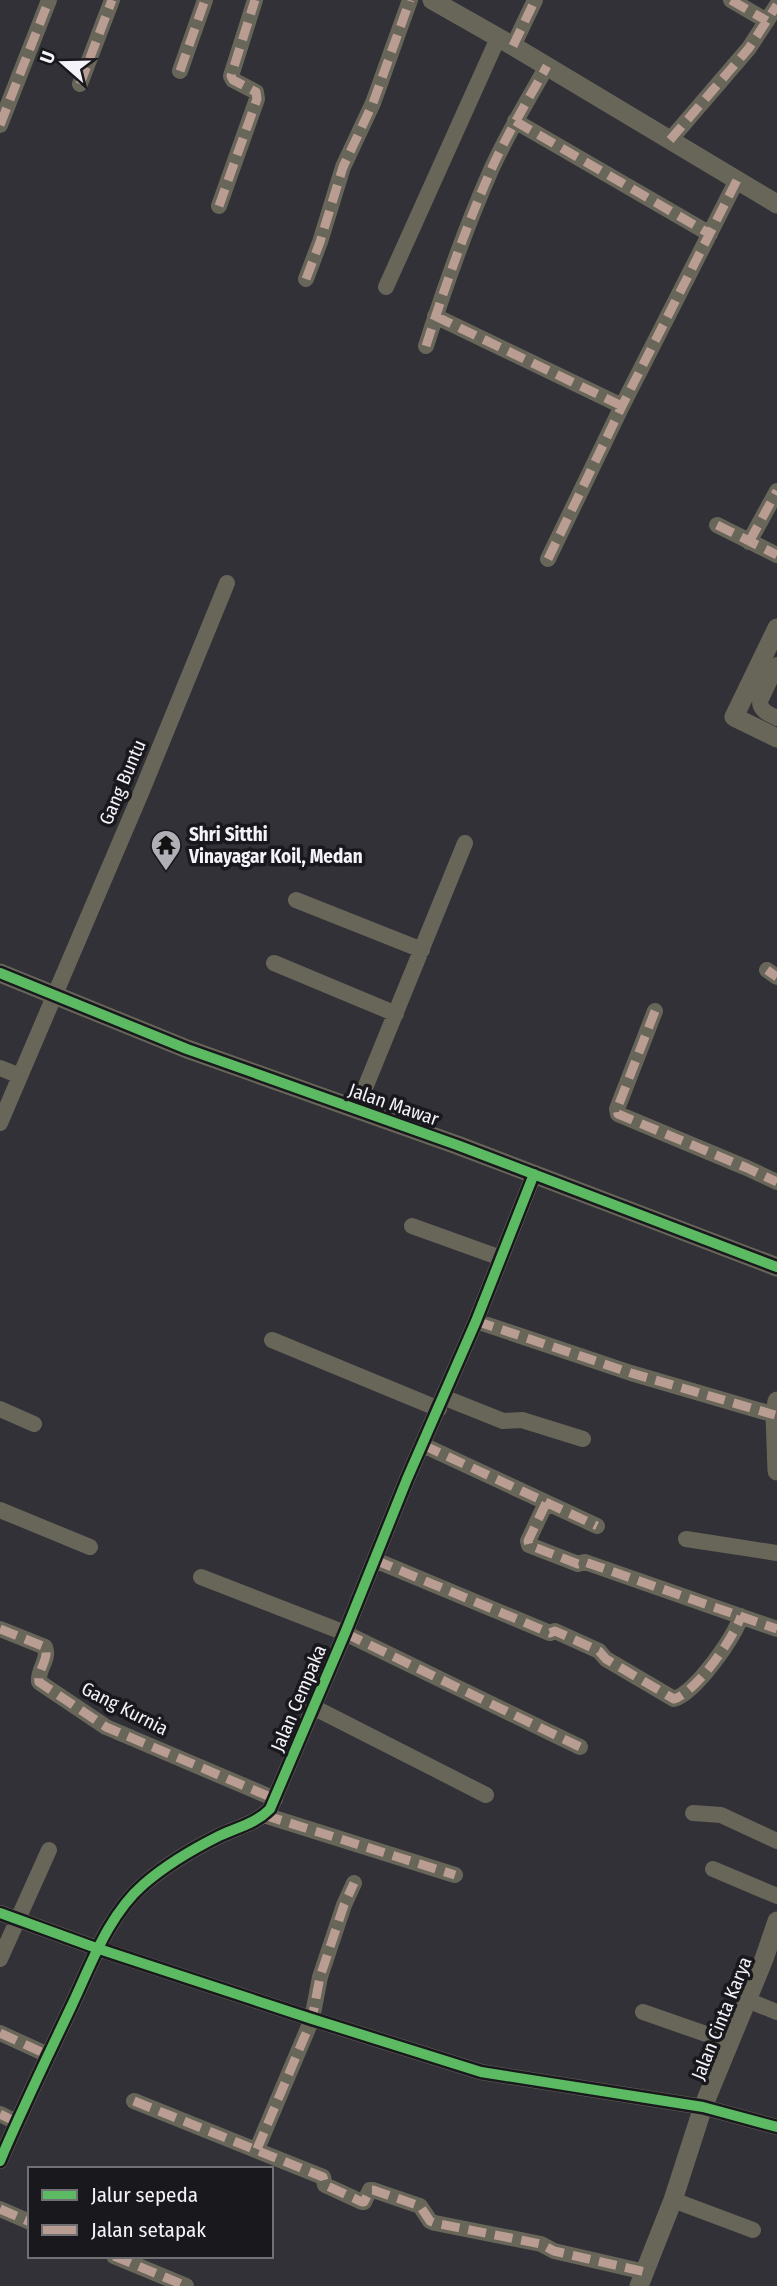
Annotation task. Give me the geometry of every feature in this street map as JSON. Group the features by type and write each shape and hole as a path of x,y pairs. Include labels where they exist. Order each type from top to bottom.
{"street":[{"path":"0,125 49,0"},
{"path":"80,84 112,0"},
{"path":"180,71 205,0"},
{"path":"219,206 257,99 256,92 233,80 231,76 255,0"},
{"path":"306,279 343,167 373,103 410,0"},
{"path":"432,0 777,204"},
{"path":"386,287 506,42 535,0"},
{"path":"731,0 767,21"},
{"path":"670,140 749,48 777,5"},
{"path":"426,345 478,202 515,121 547,66"},
{"path":"515,121 710,234"},
{"path":"548,559 737,180"},
{"path":"435,316 622,406"},
{"path":"749,542 777,491"},
{"path":"717,525 777,555"},
{"name":"Gang Buntu","path":"0,1123 227,583"},
{"path":"777,628 734,717 777,738"},
{"path":"777,664 760,701 765,713 777,718"},
{"path":"356,1110 465,843"},
{"path":"296,900 422,950"},
{"path":"274,963 396,1014"},
{"name":"Jalan Mawar","path":"0,972 187,1049 534,1174 777,1267"},
{"path":"655,1011 617,1109 618,1114 777,1182"},
{"path":"0,1068 20,1076"},
{"name":"Jalan Cempaka","path":"0,2161 48,2054 120,1910 140,1887 161,1870 220,1835 257,1821 275,1799 476,1321 534,1174"},
{"path":"412,1226 501,1258"},
{"path":"476,1321 631,1373 776,1408 777,1471"},
{"path":"271,1340 441,1403 503,1422 522,1420 583,1439"},
{"path":"0,1409 34,1424"},
{"path":"423,1445 597,1526"},
{"path":"546,1503 527,1541 529,1545 578,1564 585,1562 777,1629"},
{"path":"0,1510 90,1547"},
{"path":"686,1539 777,1553"},
{"path":"375,1560 550,1633 555,1631 580,1642 674,1699 682,1696 710,1667 733,1634 741,1616"},
{"path":"201,1577 345,1633 580,1747"},
{"name":"Gang Kurnia","path":"0,1629 45,1647 47,1654 38,1682 81,1712 121,1735 275,1799"},
{"path":"313,1707 486,1795"},
{"path":"693,1813 721,1815 777,1841"},
{"path":"264,1815 455,1875"},
{"path":"0,1959 49,1850"},
{"path":"713,1870 777,1896"},
{"path":"257,2149 312,2019 320,1977 354,1883"},
{"path":"0,1913 99,1949 312,2019 481,2071 703,2107 777,2127"},
{"name":"Jalan Cinta Karya","path":"642,2279 729,2042 747,2000 771,1962 777,1921"},
{"path":"747,2000 777,2012"},
{"path":"643,2012 729,2042"},
{"path":"0,2033 48,2054"},
{"path":"134,2101 323,2177 325,2185 362,2202 370,2190 373,2190 420,2206 430,2221 435,2223 541,2244 554,2251 642,2279"},
{"path":"0,2114 16,2122"},
{"path":"673,2200 753,2230"},
{"path":"0,2209 28,2221"},
{"path":"119,2258 187,2286"}],"marked path":[{"path":"0,125 49,0"},
{"path":"80,84 112,0"},
{"path":"180,71 205,0"},
{"path":"219,206 257,99 256,92 233,80 231,76 255,0"},
{"path":"306,279 343,167 373,103 410,0"},
{"path":"513,46 535,0"},
{"path":"731,0 767,21"},
{"path":"670,140 749,48 777,5"},
{"path":"426,346 456,257 491,170 547,66"},
{"path":"515,121 710,234"},
{"path":"548,559 737,180"},
{"path":"435,316 622,406"},
{"path":"749,542 777,491"},
{"path":"717,525 777,555"},
{"path":"767,970 777,977"},
{"path":"655,1011 617,1109 618,1114 777,1182"},
{"path":"476,1321 631,1373 775,1415"},
{"path":"423,1445 597,1526"},
{"path":"546,1503 528,1541 529,1545 578,1564 585,1562 777,1629"},
{"path":"375,1560 599,1651 606,1659 674,1699 693,1686 713,1663 731,1637 741,1616"},
{"path":"0,1629 45,1647 46,1656 39,1682 106,1727 275,1799"},
{"path":"345,1633 580,1747"},
{"path":"264,1815 455,1875"},
{"path":"257,2149 312,2019 320,1977 354,1883"},
{"path":"0,2033 48,2055"},
{"path":"134,2101 323,2177 325,2185 362,2202 370,2190 373,2190 420,2206 430,2221 435,2223 541,2244 554,2251 645,2272"},
{"path":"0,2114 16,2122"},
{"path":"0,2209 28,2221"},
{"path":"119,2258 186,2286"}],"cycle path":[{"path":"0,973 187,1049 457,1145 777,1267"},
{"path":"0,2161 93,1958 120,1910 144,1884 171,1864 209,1841 252,1822 270,1809 407,1479 476,1321 534,1174"},
{"path":"0,1913 99,1949 481,2072 703,2107 777,2127"}],"place":[{"name":"Shri Sitthi Vinayagar Koil, Medan","path":"166,872"}]}
